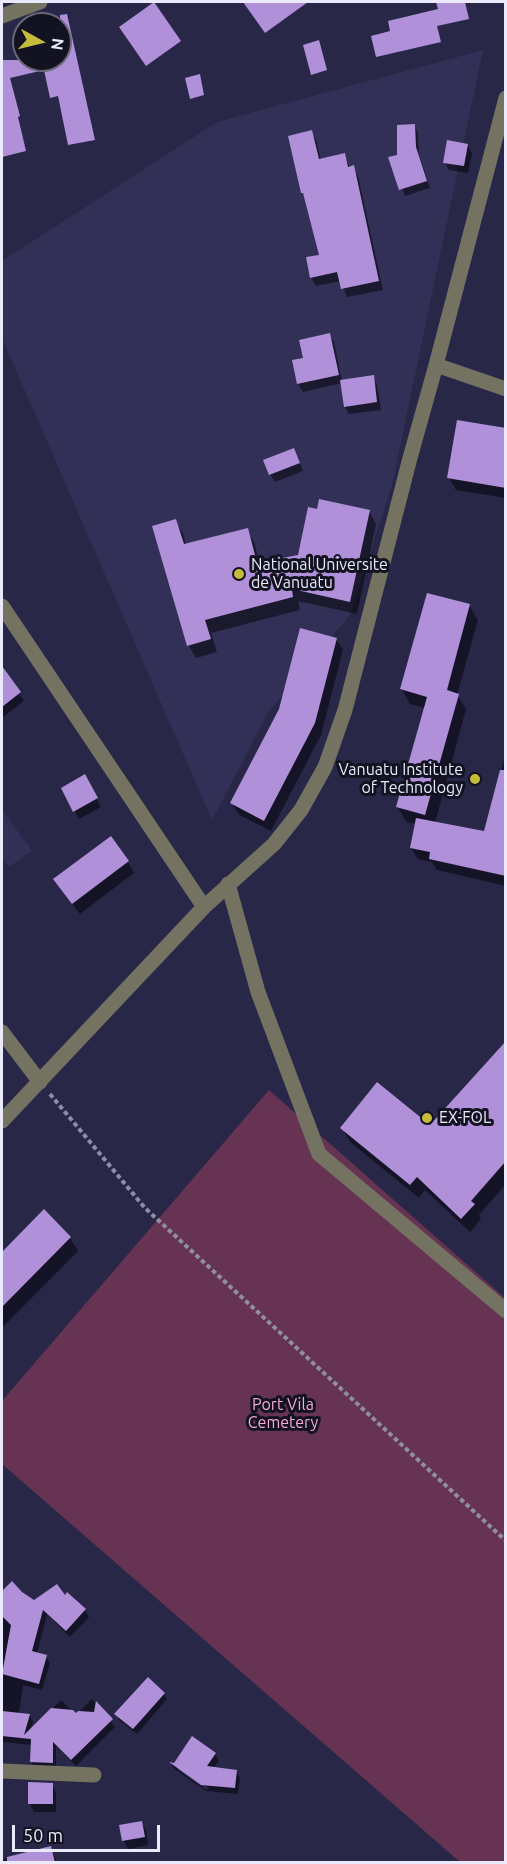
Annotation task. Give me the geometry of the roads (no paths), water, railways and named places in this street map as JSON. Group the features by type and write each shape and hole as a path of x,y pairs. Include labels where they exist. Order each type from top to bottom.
{"street":[{"path":"2,16 40,2"},
{"path":"2,1120 204,907 274,844 301,810 325,767 345,710 506,98"},
{"path":"436,365 506,389"},
{"path":"2,606 204,907"},
{"path":"228,884 258,992 319,1154 506,1311"},
{"path":"2,1032 40,1082"},
{"path":"2,1771 94,1775"}],"place":[{"name":"National Universite de Vanuatu","path":"239,574"},
{"name":"Vanuatu Institute of Technology","path":"475,779"},
{"name":"EX-FOL","path":"427,1118"}],"park label":[{"name":"Port Vila Cemetery","path":"283,1414"}]}
